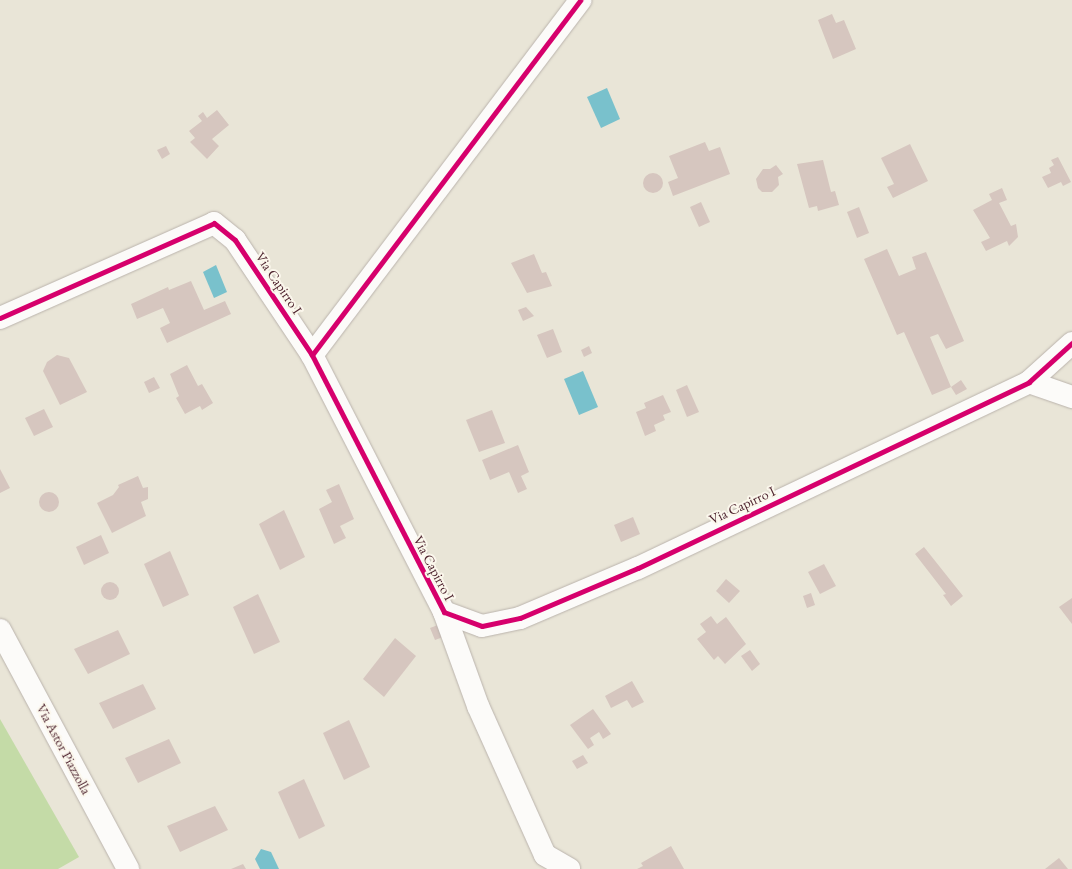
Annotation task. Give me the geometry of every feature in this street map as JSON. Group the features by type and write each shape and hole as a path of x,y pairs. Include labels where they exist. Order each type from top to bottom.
{"street":[{"path":"312,355 580,0"},
{"name":"Via Capirro I","path":"0,318 214,223 235,240 312,355 444,612 482,626 520,618 638,568 1029,382 1072,343"},
{"path":"1029,382 1072,396"},
{"path":"444,612 478,706 545,855 570,869"},
{"name":"Via Astor Piazzolla","path":"0,630 128,869"}],"green space":[{"path":"0,719 79,857 58,869 0,869"}],"water":[{"path":"607,88 620,119 601,128 587,97"},
{"path":"216,265 227,292 214,298 203,272"},
{"path":"583,371 598,407 579,415 564,379"},
{"path":"261,849 271,852 279,869 260,869 255,859"}],"building":[{"path":"832,14 836,23 844,20 856,49 833,59 818,20"},
{"path":"217,110 229,125 212,139 219,146 207,159 190,142 195,138 189,131 202,121 198,116 203,112 207,118"},
{"path":"705,142 709,151 720,147 730,174 673,196 668,182 678,178 669,156"},
{"path":"910,144 928,181 893,198 887,187 894,184 881,158"},
{"path":"166,146 170,154 162,159 157,150"},
{"path":"1058,157 1071,182 1063,186 1061,182 1048,188 1042,177 1051,173 1049,168 1054,165 1051,160"},
{"path":"823,160 831,192 835,191 839,205 818,211 817,206 809,208 797,164"},
{"path":"776,165 783,174 778,177 779,185 772,192 762,192 758,188 756,179 763,169 770,169"},
{"path":"653,173 660,176 663,183 660,190 653,193 646,190 643,183 646,176"},
{"path":"1002,188 1007,200 999,203 1011,226 1016,224 1018,237 1009,246 1007,241 986,251 981,242 990,238 973,210 992,200 989,194"},
{"path":"701,202 710,222 699,227 690,207"},
{"path":"859,207 869,233 857,238 847,212"},
{"path":"887,249 899,276 916,269 912,257 926,252 964,341 946,349 938,334 930,337 951,387 932,395 904,332 897,335 864,259"},
{"path":"534,254 542,273 546,272 552,286 527,293 511,263"},
{"path":"191,281 204,310 225,301 231,314 167,343 160,328 170,323 163,308 137,319 131,304 168,287 169,290"},
{"path":"526,307 534,316 523,321 518,310"},
{"path":"553,329 562,352 547,358 537,335"},
{"path":"589,346 592,353 584,357 581,350"},
{"path":"57,355 69,358 87,392 60,405 43,371 47,362"},
{"path":"187,365 198,386 202,384 213,403 202,410 200,406 185,414 176,398 179,396 170,374"},
{"path":"154,377 160,388 149,393 144,382"},
{"path":"961,380 967,389 956,395 951,387"},
{"path":"687,385 699,412 687,417 676,390"},
{"path":"663,395 671,412 663,415 665,420 654,425 656,431 645,436 636,412 646,408 644,403"},
{"path":"44,409 53,427 34,436 25,418"},
{"path":"492,410 505,443 479,452 466,420"},
{"path":"518,445 529,472 521,476 527,489 518,493 509,472 490,480 482,460"},
{"path":"0,469 10,488 0,493"},
{"path":"138,476 143,488 148,487 148,499 141,502 146,516 112,533 97,503 113,495 119,487 118,485"},
{"path":"339,484 354,519 340,526 346,538 334,544 319,509 332,502 326,490"},
{"path":"49,492 56,495 59,502 56,509 49,512 42,509 39,502 42,495"},
{"path":"284,510 305,557 280,570 259,524"},
{"path":"633,517 640,534 621,542 614,525"},
{"path":"101,535 109,553 84,565 76,547"},
{"path":"924,547 963,596 951,606 943,595 946,594 915,554"},
{"path":"170,551 189,595 163,607 144,564"},
{"path":"824,564 836,586 820,594 808,572"},
{"path":"726,579 740,591 729,603 716,591"},
{"path":"106,582 114,582 119,587 117,598 114,600 106,600 101,595 101,587"},
{"path":"811,593 815,605 807,608 803,596"},
{"path":"258,594 280,642 254,654 233,607"},
{"path":"1072,598 1072,624 1059,607"},
{"path":"711,616 717,624 726,617 746,644 725,664 718,656 714,660 697,639 706,632 700,624"},
{"path":"438,625 443,637 435,640 430,628"},
{"path":"118,630 130,654 88,674 74,649"},
{"path":"395,638 416,656 384,697 363,679"},
{"path":"750,650 760,664 752,671 741,656"},
{"path":"632,681 644,702 632,708 627,700 611,708 605,696"},
{"path":"143,684 156,709 113,729 99,703"},
{"path":"593,709 611,734 603,739 599,732 590,738 594,745 588,749 570,725"},
{"path":"349,720 370,767 344,780 323,733"},
{"path":"169,739 181,763 138,783 125,758"},
{"path":"583,755 588,763 577,769 572,761"},
{"path":"304,779 325,826 299,839 278,792"},
{"path":"215,806 228,830 180,852 167,826"},
{"path":"671,846 684,869 637,869 643,866 641,863"},
{"path":"1059,858 1068,869 1045,869"},
{"path":"243,864 246,869 231,869"}],"cycle path":[{"path":"312,355 580,0"},
{"path":"0,318 214,223 235,240 312,355 444,612 482,626 520,618 638,568 1029,382 1072,343"}]}
